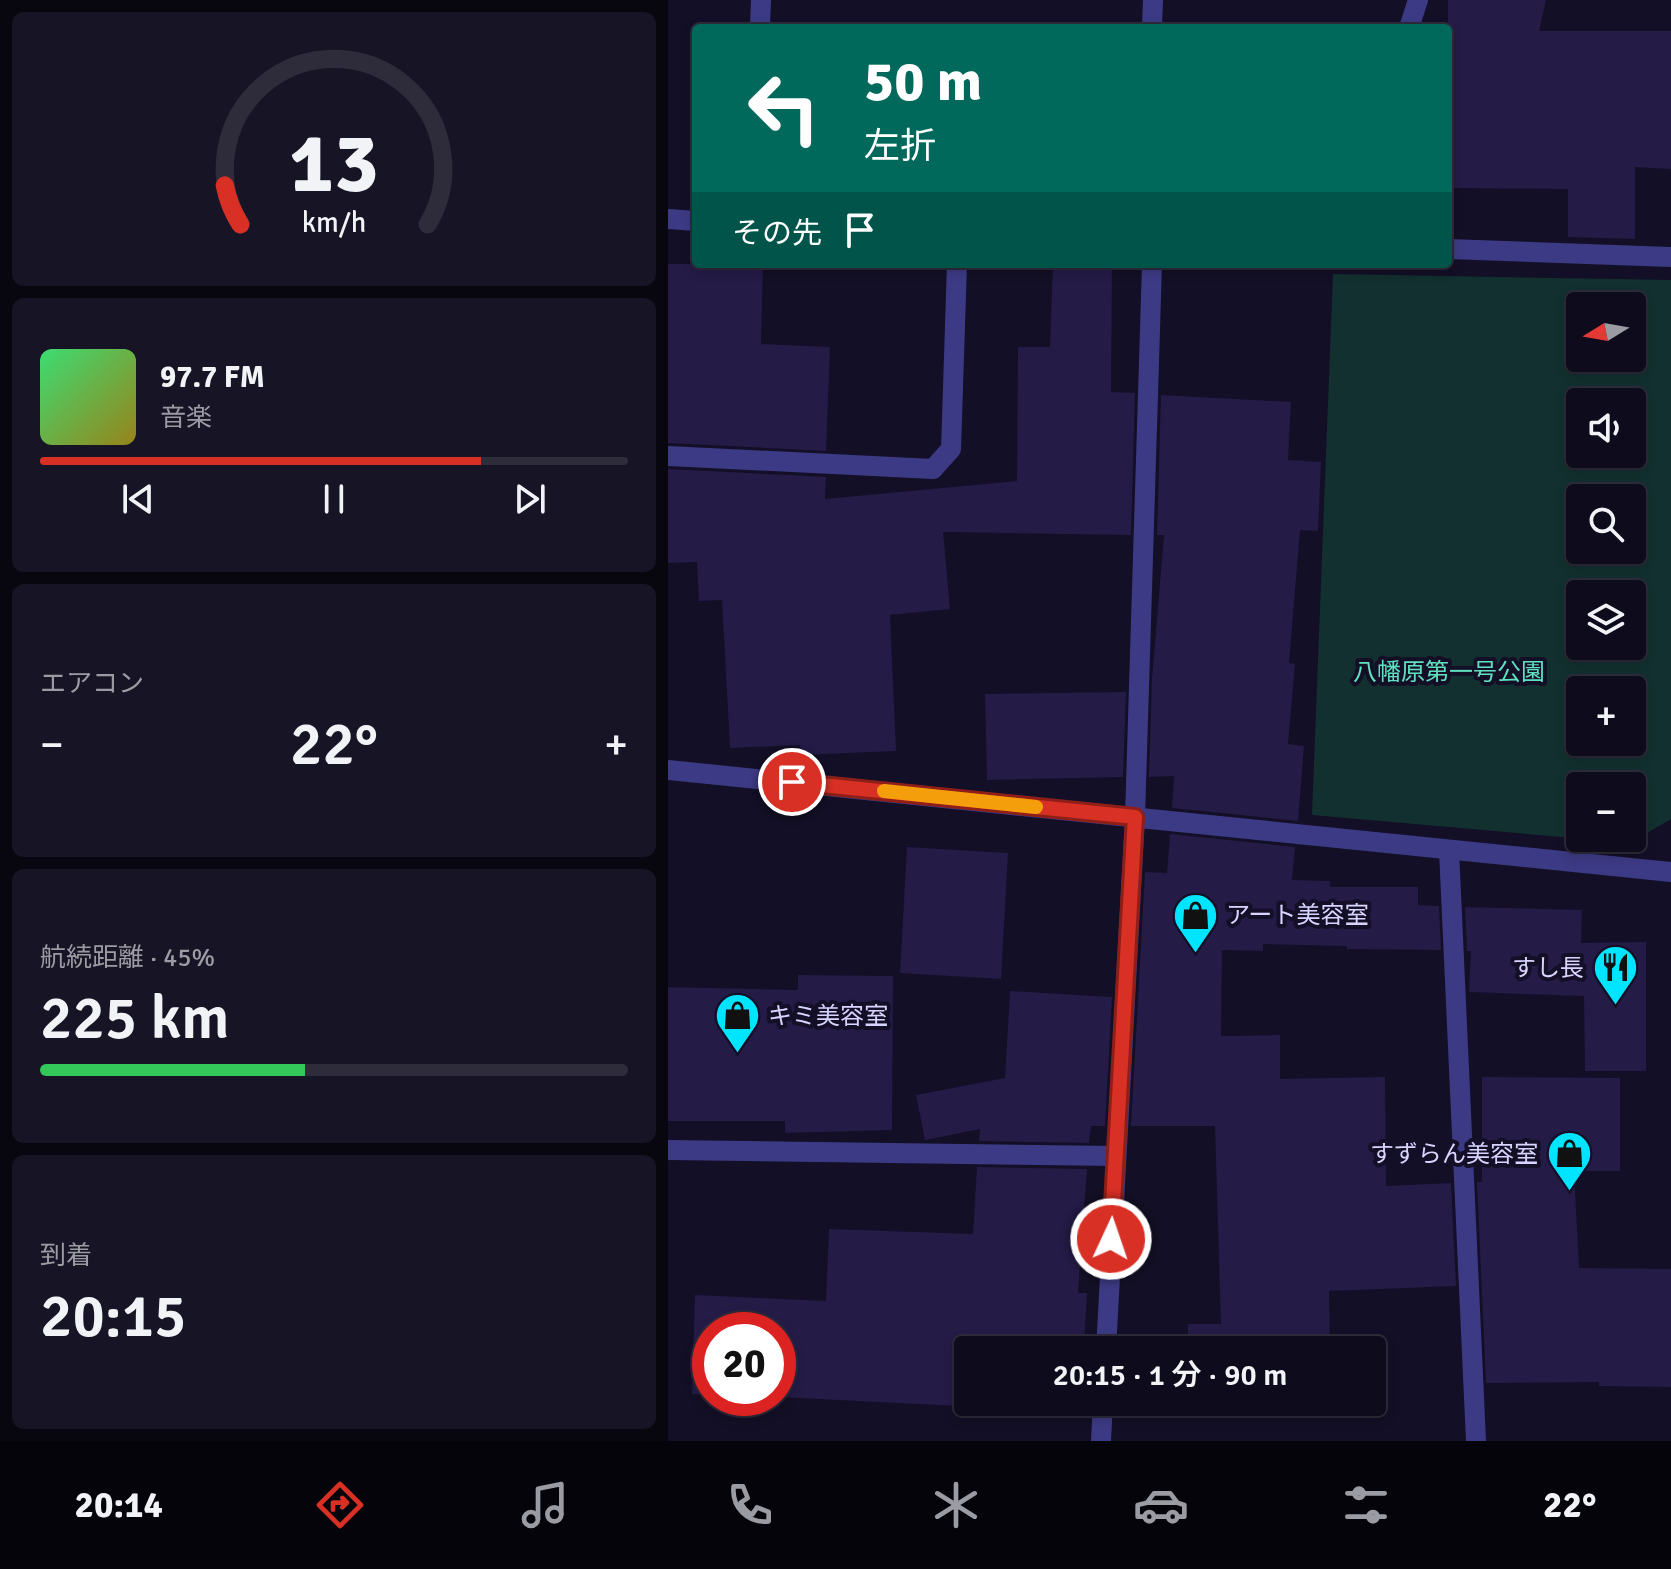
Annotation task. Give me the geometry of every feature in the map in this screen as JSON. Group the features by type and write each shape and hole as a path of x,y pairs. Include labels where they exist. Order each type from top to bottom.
{"lane":[{"path":"760,24 761,0"},
{"path":"1152,24 1153,0"},
{"path":"1410,24 1418,0"},
{"path":"668,219 692,221"},
{"path":"1452,249 1671,257"},
{"path":"668,456 933,469 951,449 957,268"},
{"path":"1107,1336 1135,817 1152,268"},
{"path":"668,770 1671,872"},
{"path":"1449,850 1476,1441"},
{"path":"668,1150 1116,1156"},
{"path":"1101,1441 1102,1416"}],"green space":[{"name":"八幡原第一号公園","path":"1333,274 1671,280 1671,819 1646,834 1646,772 1566,772 1566,837 1312,815"}],"building":[{"path":"1448,0 1546,0 1539,31 1671,31 1671,169 1635,167 1635,239 1568,237 1568,189 1452,188 1452,24 1448,24"},
{"path":"668,264 692,264 692,268 763,268 761,344 830,347 826,451 668,443"},
{"path":"1053,268 1112,268 1111,392 1135,393 1131,535 943,532 950,609 890,615 896,751 801,755 800,745 730,748 722,600 699,601 697,562 668,563 668,469 826,477 825,499 1017,481 1018,347 1050,347"},
{"path":"1161,395 1291,402 1288,460 1321,462 1318,531 1300,530 1289,663 1295,664 1288,744 1304,746 1298,821 1172,808 1174,776 1149,777 1152,679 1164,535 1157,535"},
{"path":"1126,692 1123,777 987,780 985,694"},
{"path":"1170,834 1295,847 1292,880 1330,881 1330,887 1418,887 1418,905 1439,906 1441,950 1263,944 1263,951 1222,950 1221,1036 1280,1035 1280,1079 1385,1077 1386,1186 1451,1183 1456,1286 1329,1291 1330,1336 1188,1336 1188,1324 1221,1324 1215,1126 1131,1126 1145,872 1167,873"},
{"path":"907,847 1008,853 1001,979 900,973"},
{"path":"1465,907 1582,910 1581,943 1646,942 1646,1071 1585,1071 1584,996 1469,992 1471,951 1467,951"},
{"path":"798,975 893,976 892,1130 785,1133 785,1121 668,1121 668,987 798,990"},
{"path":"1010,991 1112,997 1105,1126 1091,1126 1089,1143 979,1141 980,1129 925,1140 916,1095 1005,1078"},
{"path":"1482,1077 1620,1078 1620,1171 1574,1171 1579,1268 1671,1269 1671,1387 1599,1386 1599,1382 1486,1383 1477,1182 1482,1182"},
{"path":"977,1167 1087,1169 1078,1293 1087,1293 1084,1336 954,1336 954,1406 796,1398 796,1312 694,1312 695,1295 826,1301 829,1229 973,1234"}],"slow traffic":[{"path":"884,791 1036,807"}],"place":[{"name":"アート美容室","path":"1195,954"},
{"name":"すし長","path":"1615,1007"},
{"name":"キミ美容室","path":"737,1055"},
{"name":"すずらん美容室","path":"1569,1193"}],"route":[{"path":"792,782 1135,817 1111,1239"}]}
